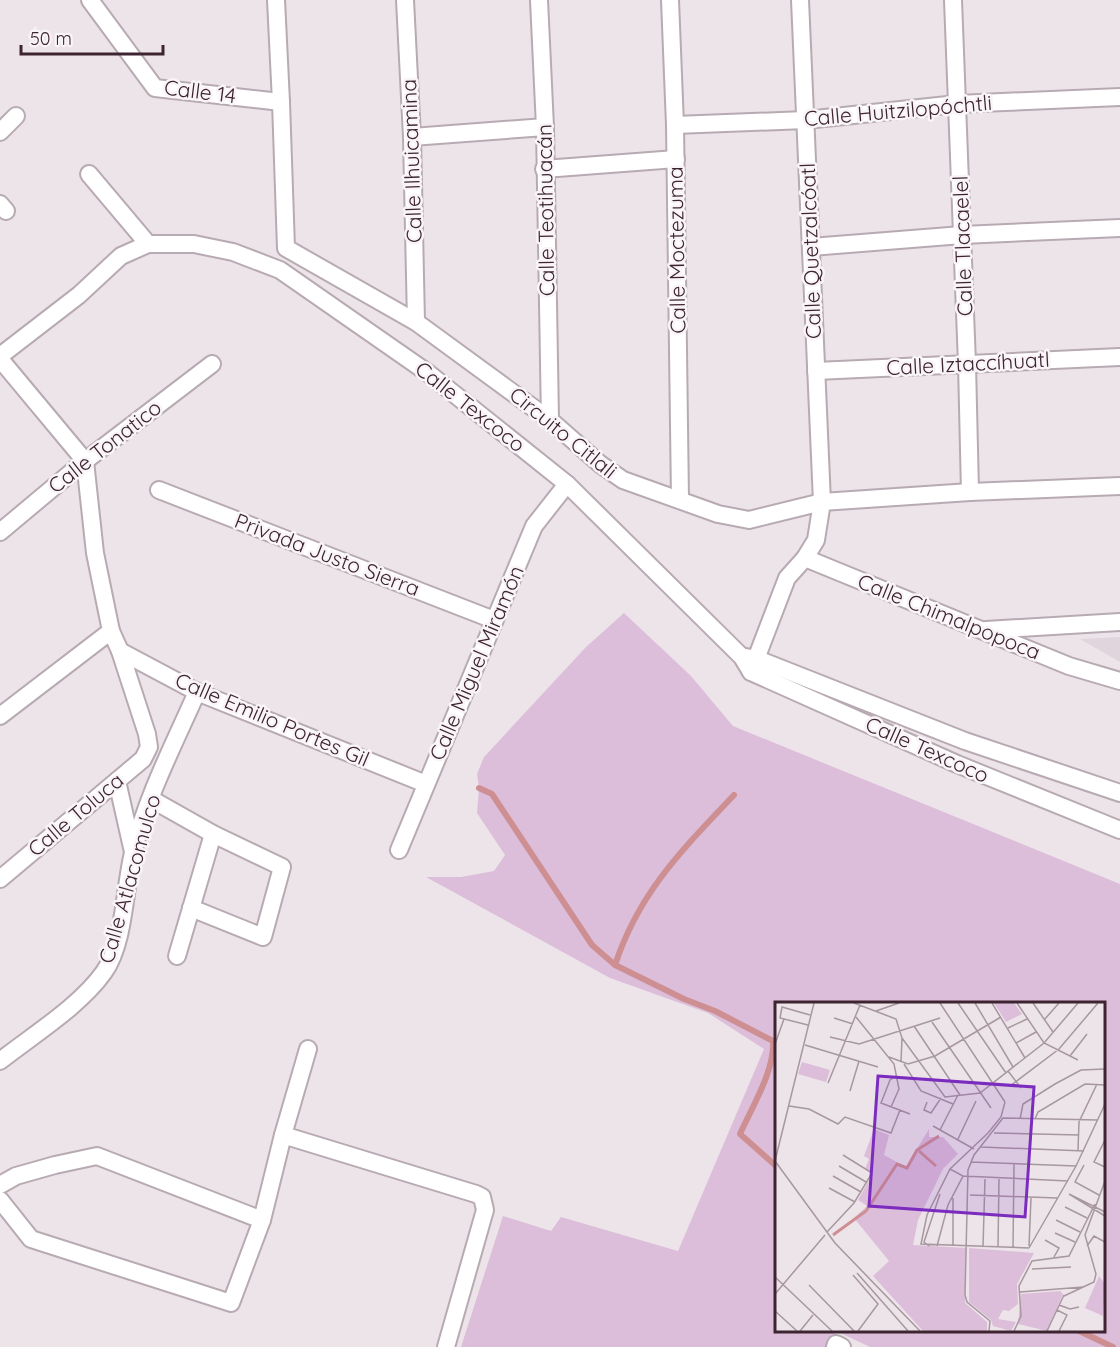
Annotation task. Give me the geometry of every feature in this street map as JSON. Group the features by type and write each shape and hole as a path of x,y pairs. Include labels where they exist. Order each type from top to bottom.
{"street":[{"name":"Calle 14","path":"90,0 155,88 281,102"},
{"name":"Circuito Citlali","path":"276,0 286,248 416,322 550,420 622,480 718,514 749,520 822,502 970,492 1120,486"},
{"name":"Calle Ilhuicamina","path":"405,0 412,137 416,322"},
{"name":"Calle Teotihuacán","path":"539,0 545,127 550,420"},
{"name":"Calle Moctezuma","path":"670,0 676,159 680,499"},
{"name":"Calle Quetzalcóatl","path":"800,0 822,502 816,540 806,558"},
{"name":"Calle Tlacaelel","path":"953,0 968,364 970,492"},
{"name":"Calle Huitzilopóchtli","path":"675,125 806,120 957,104 1120,97"},
{"path":"0,132 16,116"},
{"path":"412,137 545,127"},
{"path":"544,169 676,159"},
{"path":"90,174 148,244 121,256 79,295 0,357 85,461 95,552 111,631 120,651"},
{"path":"811,247 962,235 1120,228"},
{"name":"Calle Texcoco","path":"148,244 194,244 233,252 280,270 428,373 567,484 750,663 957,764 1120,830"},
{"name":"Calle Iztaccíhuatl","path":"816,371 1120,357"},
{"name":"Calle Tonatico","path":"0,532 85,461 212,364"},
{"name":"Calle Miguel Miramón","path":"399,850 534,526 567,484"},
{"name":"Privada Justo Sierra","path":"159,490 494,620"},
{"path":"750,663 787,578 806,558"},
{"name":"Calle Chimalpopoca","path":"806,558 1069,666 1120,681"},
{"path":"980,630 1120,622"},
{"path":"0,716 111,631"},
{"name":"Calle Emilio Portes Gil","path":"120,651 197,692 426,784"},
{"name":"Calle Toluca","path":"0,879 143,759 149,747 147,734 120,651"},
{"name":"Calle Texcoco","path":"750,663 965,741 1120,793"},
{"name":"Calle Atlacomulco","path":"0,1061 87,993 105,970 117,943 133,852 151,799 197,692"},
{"path":"117,781 133,852"},
{"path":"151,799 213,834 282,867 263,937 191,908"},
{"path":"177,956 213,834"},
{"path":"0,1200 32,1239 231,1303 262,1220 283,1135 308,1049"},
{"path":"283,1135 482,1197 485,1210 446,1347"},
{"path":"0,1185 16,1176 97,1156 262,1220"}],"shaded area":[{"path":"624,613 691,676 733,726 1120,884 1120,1347 870,1347 838,1332 1105,1332 1105,1002 775,1002 775,1332 836,1332 829,1347 461,1347 503,1216 551,1231 561,1217 678,1251 764,1049 708,1013 610,978 426,877 461,877 494,871 505,855 477,813 479,788 477,774 484,757 586,647"},
{"path":"1120,637 1120,662 1080,639"}],"waterway":[{"path":"479,788 492,794 592,945 615,965 684,999 715,1011 773,1041 773,1052 767,1076 740,1134 775,1165"},
{"path":"615,965 636,915 649,894 697,834 734,795"},
{"path":"1081,1332 1113,1347"}]}
